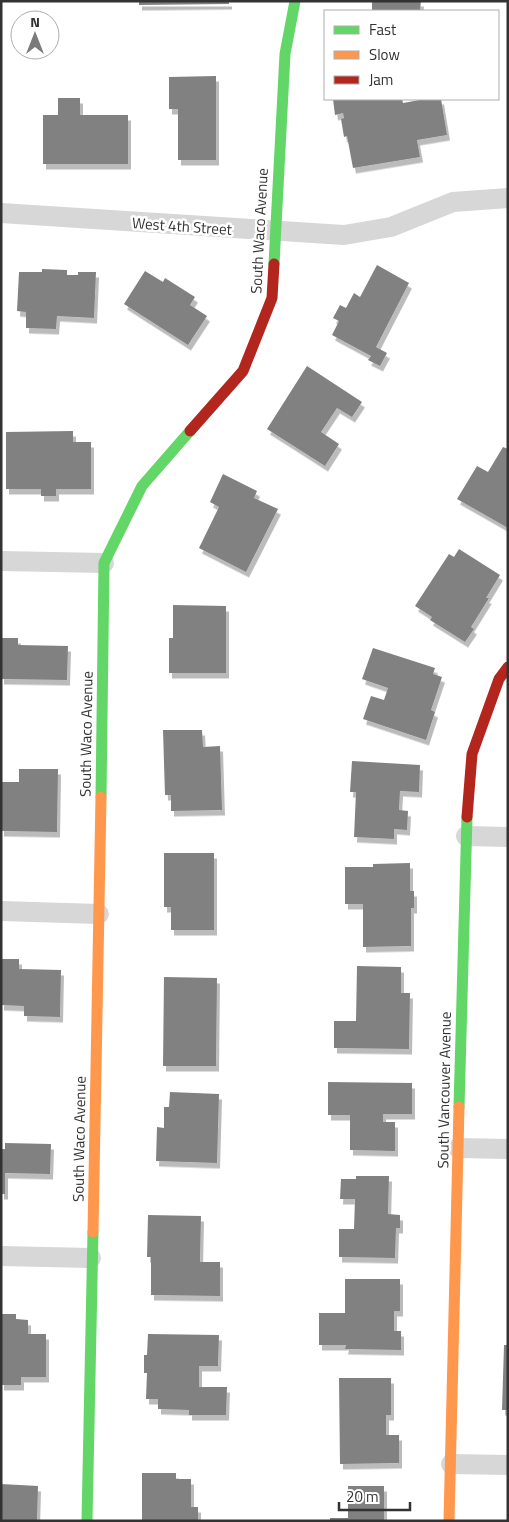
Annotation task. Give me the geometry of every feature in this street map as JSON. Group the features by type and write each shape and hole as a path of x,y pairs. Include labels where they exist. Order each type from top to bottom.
{"street":[{"name":"South Waco Avenue","path":"87,1521 104,564 142,486 243,371 272,298 285,54 295,1"},
{"name":"West 4th Street","path":"1,213 344,235 391,227 453,202 508,198"},
{"path":"1,561 104,564"},
{"name":"South Vancouver Avenue","path":"449,1521 466,836 472,754 499,680 508,667"},
{"path":"466,836 508,837"},
{"path":"1,911 99,914"},
{"path":"458,1148 508,1149"},
{"path":"1,1256 91,1258"},
{"path":"451,1464 508,1465"}],"building":[{"path":"139,1 229,1 229,4 139,5"},
{"path":"372,1 421,1 420,10 372,10"},
{"path":"216,76 216,160 178,160 178,109 169,109 169,77"},
{"path":"58,98 80,98 80,115 128,115 128,164 43,164 43,115 58,115"},
{"path":"333,100 402,100 403,103 420,100 441,100 447,135 417,140 420,157 353,168 347,136 344,137 341,119 344,118 343,113 335,115"},
{"path":"377,265 409,283 376,347 387,353 380,366 368,360 371,356 332,335 339,321 333,318 340,305 346,308 354,293 360,297"},
{"path":"42,269 67,270 67,275 78,275 78,272 96,272 94,318 57,316 56,329 26,328 26,312 17,311 19,272 42,272"},
{"path":"145,271 163,282 165,278 195,297 190,305 207,316 188,345 124,304"},
{"path":"307,366 362,402 352,417 337,408 321,432 339,444 325,466 267,429"},
{"path":"73,431 73,442 91,442 91,489 56,489 56,496 41,496 41,489 6,489 6,432"},
{"path":"503,447 508,449 508,528 457,499 477,466 488,472"},
{"path":"223,474 257,491 254,498 278,509 246,572 199,548 219,507 210,502"},
{"path":"459,549 500,575 486,598 489,598 471,627 474,629 465,642 430,620 432,617 415,606 449,554 454,557"},
{"path":"173,605 226,606 226,673 169,673 169,638 173,638"},
{"path":"1,638 18,638 18,645 68,646 67,680 1,679"},
{"path":"373,648 435,668 433,674 442,677 431,710 435,712 426,740 363,719 371,696 384,700 388,688 362,679"},
{"path":"163,730 202,730 203,747 220,746 222,810 171,811 171,795 165,795"},
{"path":"352,761 420,765 419,792 400,791 399,810 408,811 407,830 394,829 394,839 354,837 356,792 350,792"},
{"path":"19,769 58,769 57,832 1,831 1,782 19,782"},
{"path":"164,853 214,853 214,930 171,930 171,907 164,907"},
{"path":"410,863 410,891 414,891 414,908 411,908 411,946 363,947 363,904 345,904 345,867 373,867 373,864"},
{"path":"1,959 19,959 19,969 61,970 60,1017 24,1016 24,1006 1,1005"},
{"path":"357,966 401,967 401,993 410,993 409,1049 334,1048 334,1021 356,1021"},
{"path":"164,977 217,978 216,1066 163,1066"},
{"path":"328,1082 412,1083 412,1114 383,1114 383,1122 395,1122 395,1151 350,1150 350,1115 328,1115"},
{"path":"170,1092 219,1094 217,1163 156,1161 157,1127 164,1128 164,1107 169,1107"},
{"path":"5,1143 51,1144 50,1174 5,1173 5,1194 1,1194 1,1149 5,1149"},
{"path":"356,1176 389,1176 388,1214 400,1215 400,1228 396,1228 395,1258 339,1257 339,1229 354,1229 355,1199 340,1199 341,1179 356,1179"},
{"path":"148,1215 201,1216 200,1262 220,1262 220,1296 151,1295 151,1257 147,1257"},
{"path":"345,1279 400,1279 400,1311 394,1311 394,1331 401,1331 401,1350 345,1349 346,1345 319,1345 319,1313 345,1313"},
{"path":"1,1314 16,1314 16,1319 28,1320 28,1334 46,1334 46,1377 21,1377 21,1385 1,1385"},
{"path":"148,1334 219,1335 218,1366 199,1366 199,1387 227,1387 226,1415 189,1415 189,1410 158,1409 158,1399 146,1399 147,1373 144,1373 144,1355 147,1355"},
{"path":"504,1345 508,1345 508,1410 502,1410"},
{"path":"339,1378 391,1378 391,1415 386,1415 386,1435 399,1435 399,1463 340,1464"},
{"path":"142,1473 176,1473 176,1479 191,1479 191,1507 198,1507 198,1521 142,1521"},
{"path":"1,1484 38,1486 37,1521 1,1521"},
{"path":"348,1486 384,1486 384,1521 330,1521 330,1518 348,1518"}],"traffic: fast":[{"path":"274,264 285,54 295,1"},
{"path":"101,797 104,563 142,486 190,431"},
{"path":"459,1107 467,817"},
{"path":"87,1521 93,1232"}],"traffic: slow":[{"path":"93,1232 101,797"},
{"path":"449,1521 459,1107"}],"traffic: jam":[{"path":"190,431 243,371 272,298 274,264"},
{"path":"467,817 472,754 499,679 508,667"}]}
